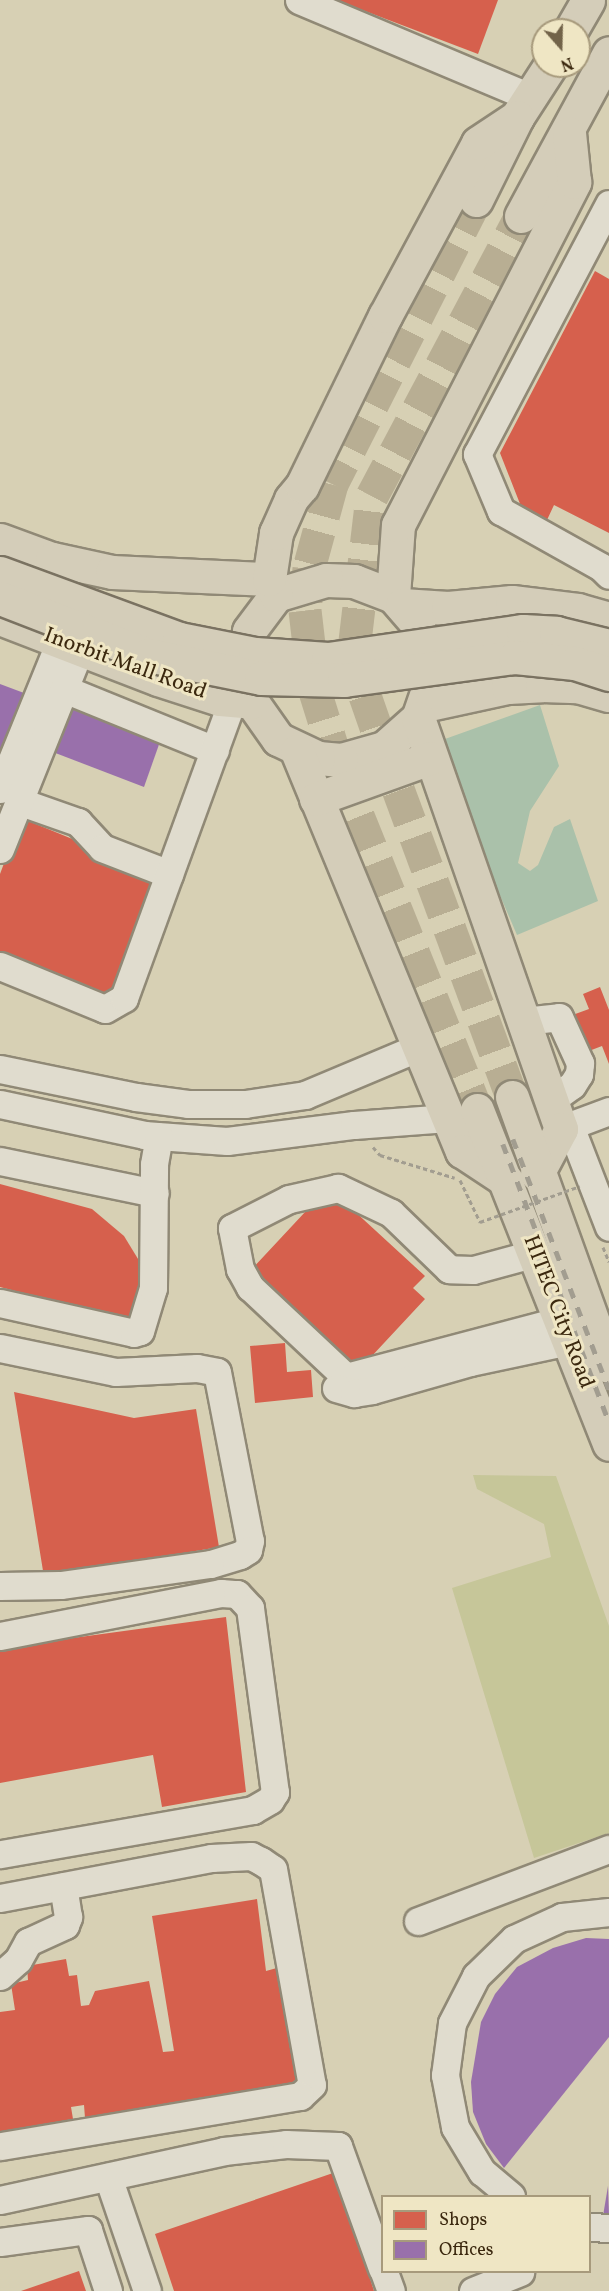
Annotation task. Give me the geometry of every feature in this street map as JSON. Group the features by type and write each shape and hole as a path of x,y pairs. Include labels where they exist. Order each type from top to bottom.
{"main road":[{"path":"578,18 588,0"},
{"path":"521,216 569,133 609,53"},
{"path":"476,200 543,78"},
{"path":"525,107 478,143 384,316 302,486 307,502 279,587 249,631 244,660 242,702 270,730 297,751 318,758 363,757 384,748 421,711 428,689 426,647 417,624 397,600 398,525 574,182 569,133"},
{"path":"0,540 52,559 112,572 279,587 326,580 354,581 397,600 448,608 512,602 578,610 609,618"},
{"path":"0,573 178,639 266,655 328,658 523,631 555,633 609,646"},
{"path":"0,598 148,655 261,678 344,680 515,657 575,663 609,674"},
{"name":"Inorbit Mall Road","path":"0,618 158,679 242,702"},
{"path":"421,711 508,687 577,686 609,695"},
{"path":"421,711 430,758 523,1021 561,1119 521,1177"},
{"path":"297,751 419,1047 463,1114 462,1151 521,1177"},
{"path":"316,799 430,758"},
{"path":"512,1097 521,1177"},
{"name":"HITEC City Road","path":"521,1177 536,1253 609,1444"},
{"name":"HITEC City Road","path":"521,1177 609,1366"}],"street":[{"path":"299,0 525,107"},
{"path":"606,570 501,511 477,454 609,204"},
{"path":"9,795 62,688 70,645"},
{"path":"0,849 9,795 70,645"},
{"path":"62,688 215,750"},
{"path":"0,966 105,1009 112,1007 128,991 215,750 242,702"},
{"path":"9,795 78,822 102,848 169,874"},
{"path":"0,1069 188,1104 254,1103 305,1095 419,1047"},
{"path":"327,1086 341,1127"},
{"path":"254,1103 264,1137"},
{"path":"0,1104 159,1136 227,1142 463,1114"},
{"path":"609,1111 561,1119 609,1227"},
{"path":"0,1303 134,1333 140,1331 153,1288 154,1193 159,1136"},
{"path":"0,1161 154,1193"},
{"path":"536,1253 478,1268 448,1269 391,1213 338,1188 289,1199 232,1228 225,1236 231,1268 252,1310 328,1385 354,1393 470,1362 565,1330"},
{"path":"232,1228 240,1269 250,1287 346,1377 505,1333 565,1330"},
{"path":"0,1348 117,1372 197,1368 217,1372 250,1541 248,1550 240,1556 210,1564 60,1585 0,1586"},
{"path":"0,1636 221,1593 237,1594 250,1608 275,1792 270,1800 253,1810 0,1854"},
{"path":"0,1898 211,1858 251,1856 273,1869 312,2085 300,2096 0,2146"},
{"path":"418,1921 608,1856"},
{"path":"0,1976 18,1960 28,1942 65,1925 68,1917 63,1886"},
{"path":"510,2195 482,2172 455,2127 445,2075 452,2023 476,1976 514,1939 562,1917 609,1912"},
{"path":"0,2200 224,2151 286,2144 338,2146 381,2264"},
{"path":"108,2177 147,2291"},
{"path":"591,2227 609,2228"},
{"path":"0,2242 88,2230 108,2291"},
{"path":"384,2273 391,2291"},
{"path":"473,2291 515,2273"}],"path":[{"path":"380,1155 460,1180 480,1222 580,1186"}],"shaded area":[{"path":"540,705 559,766 530,811 518,863 530,871 538,865 554,827 570,819 598,901 517,935 466,816 445,739"},
{"path":"473,1475 556,1476 609,1626 609,1833 534,1858 452,1588 551,1557 544,1524 477,1489"}],"building: Shops":[{"path":"336,0 498,0 478,54"},
{"path":"595,271 609,279 609,533 554,505 547,520 522,509 500,453"},
{"path":"21,818 163,876 114,1000 0,957 0,874"},
{"path":"600,987 609,1010 609,1064 602,1046 581,1054 567,1017 589,1009 583,994"},
{"path":"0,1184 92,1209 124,1236 146,1272 130,1321 0,1287"},
{"path":"320,1196 331,1206 339,1197 425,1276 413,1288 425,1299 357,1372 249,1272"},
{"path":"285,1343 287,1372 311,1370 313,1397 255,1403 250,1346"},
{"path":"14,1392 134,1418 196,1409 219,1547 44,1577"},
{"path":"226,1617 246,1792 162,1807 153,1755 0,1783 0,1648"},
{"path":"257,1899 266,1971 284,1966 302,2088 85,2118 84,2105 71,2107 73,2119 0,2132 0,2012 15,2010 11,1984 28,1980 27,1966 66,1959 69,1976 77,1975 81,2006 89,2005 95,1991 149,1981 163,2052 174,2051 152,1916"},
{"path":"336,2172 374,2291 174,2291 155,2234"},
{"path":"79,2271 86,2291 21,2291"}],"building: Offices":[{"path":"0,684 24,693 0,753"},
{"path":"65,699 162,736 144,787 45,749"},
{"path":"586,1938 609,1939 609,2037 504,2168 486,2144 473,2112 471,2082 481,2022 495,1994 517,1967 553,1948"},
{"path":"608,2186 609,2215 603,2216"}],"tunnel":[{"path":"476,200 332,484 309,568 305,610 314,688 340,771 477,1110"},
{"path":"512,1097 360,681 355,641 372,496 521,216"}],"railway":[{"path":"513,1139 609,1389"},
{"path":"503,1144 609,1421"}]}
